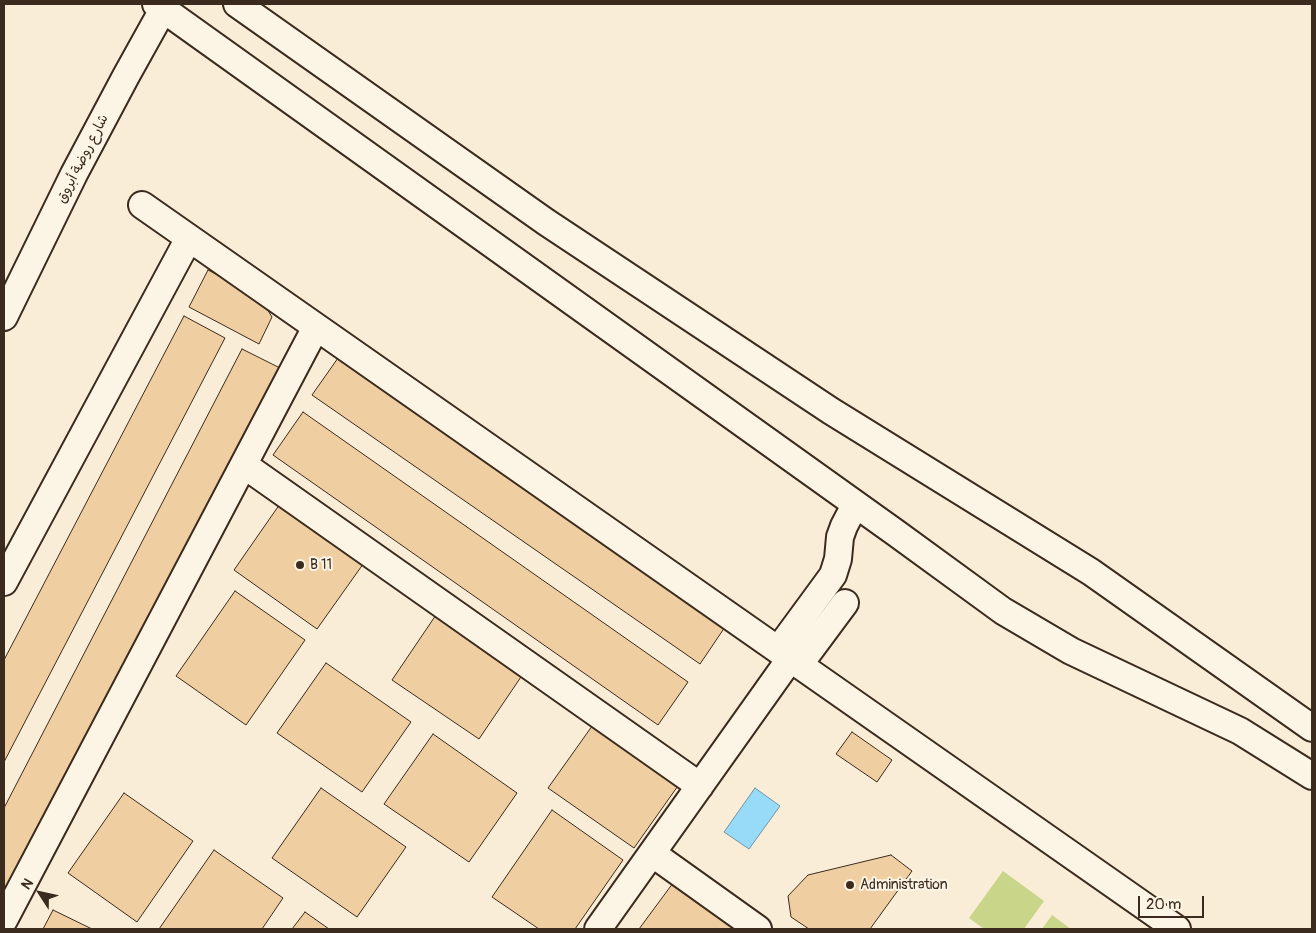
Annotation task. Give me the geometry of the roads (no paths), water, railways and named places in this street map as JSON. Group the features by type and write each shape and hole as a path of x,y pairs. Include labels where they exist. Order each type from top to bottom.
{"street":[{"path":"237,4 546,222 831,410 1091,572 1312,728"},
{"path":"162,5 1003,611 1071,651 1240,731 1312,776"},
{"name":"شارع روضة أبروق","path":"4,317 74,174 162,5"},
{"path":"142,205 1177,929"},
{"path":"4,582 189,238"},
{"path":"4,920 316,327"},
{"path":"244,465 700,786"},
{"path":"598,929 653,854 789,658 835,570 840,537 856,505"},
{"path":"789,658 845,603"},
{"path":"653,854 758,929"}],"water":[{"path":"755,788 780,806 749,849 724,832"}],"place":[{"name":"B 11","path":"300,565"},
{"name":"Administration","path":"850,885"}]}
